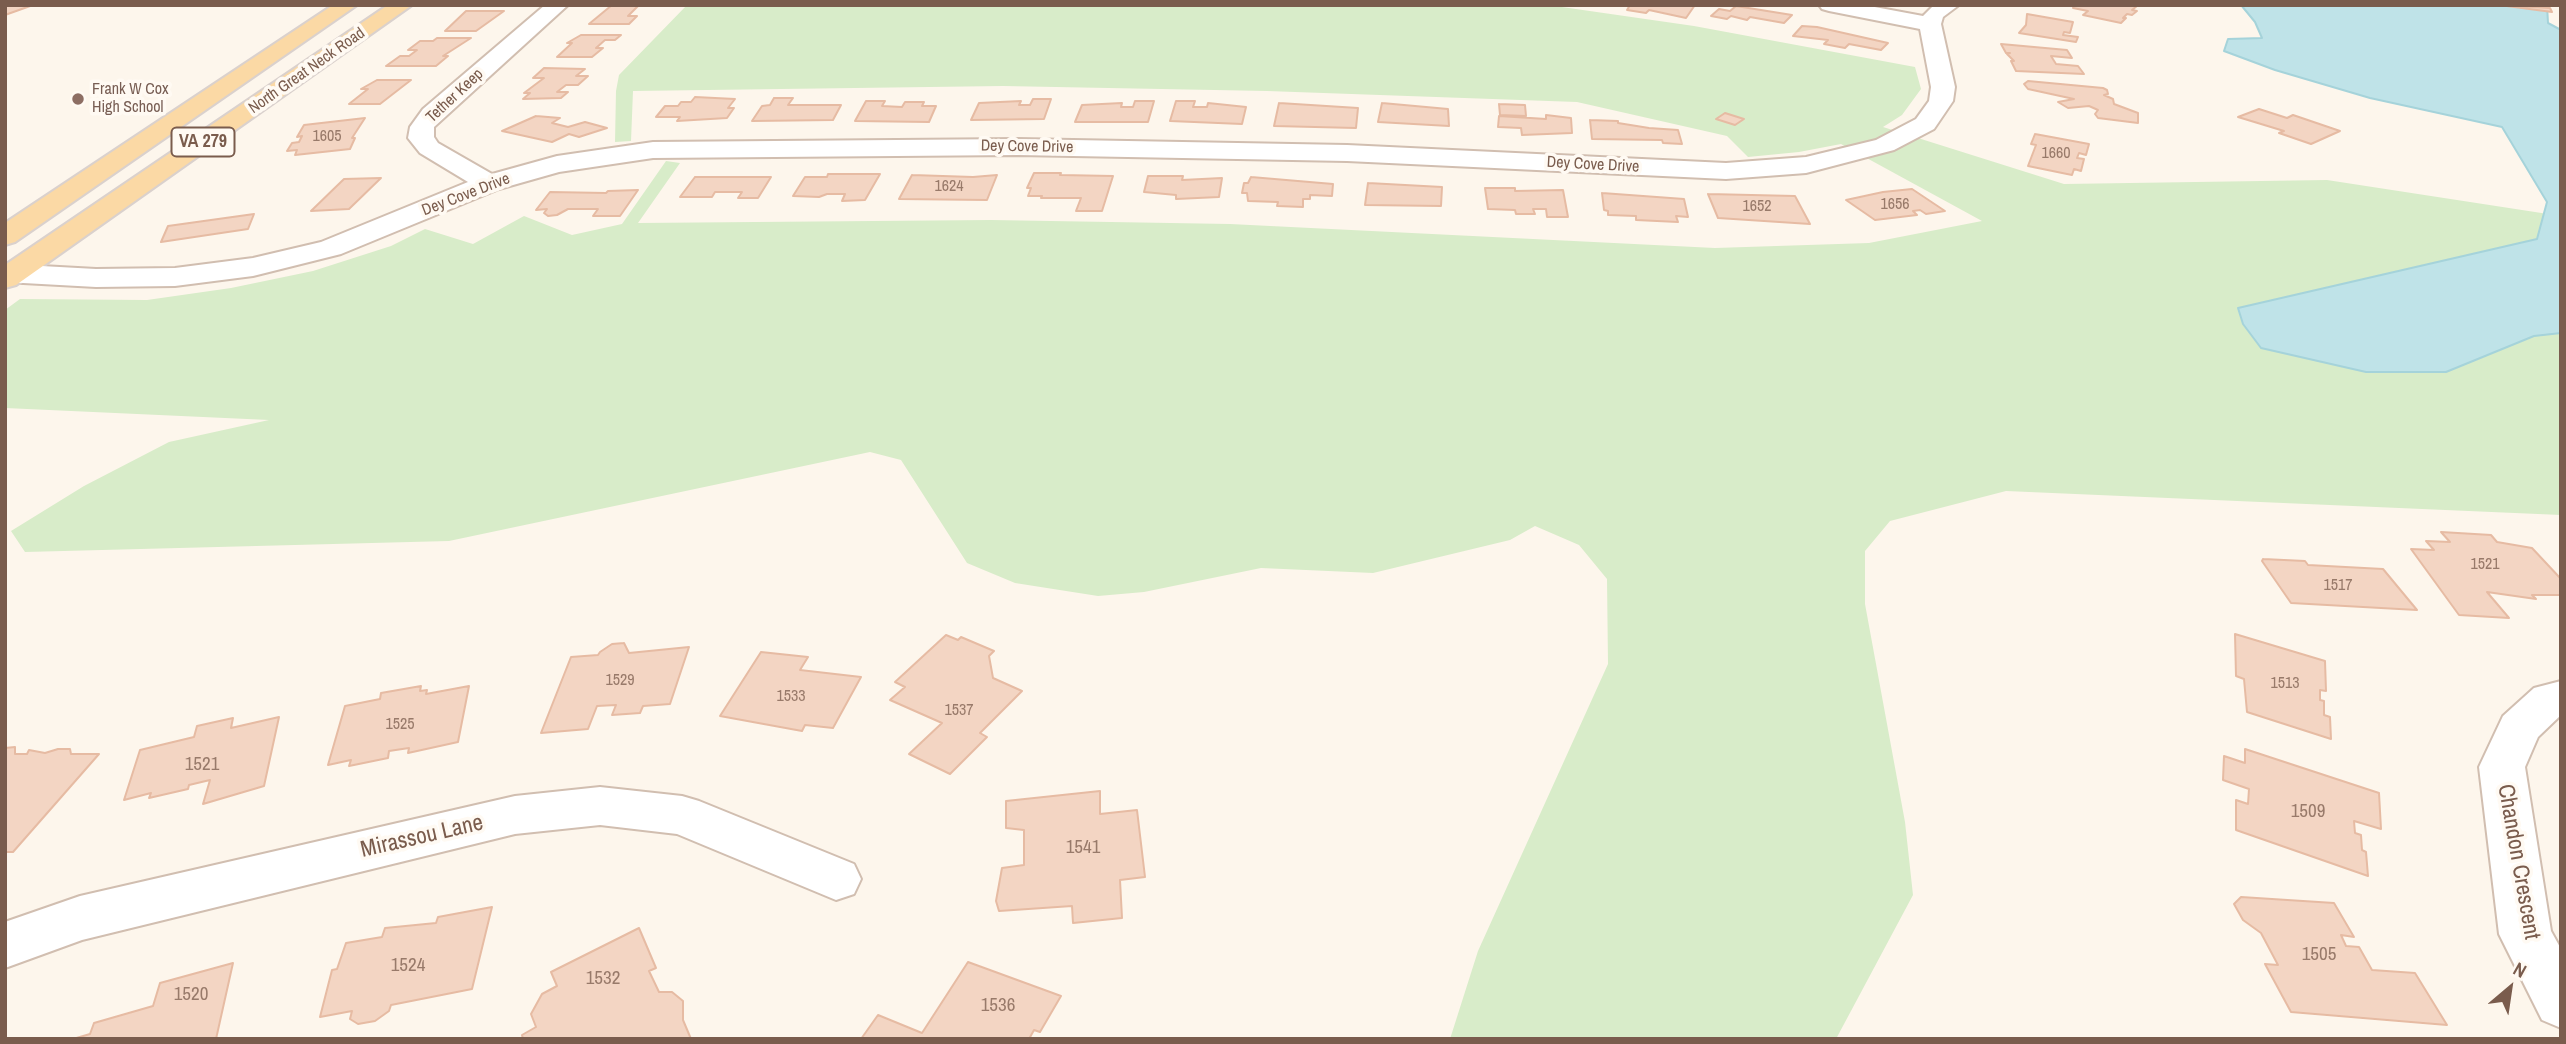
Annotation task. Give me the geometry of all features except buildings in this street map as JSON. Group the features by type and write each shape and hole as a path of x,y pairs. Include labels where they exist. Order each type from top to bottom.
{"main road":[{"name":"North Great Neck Road","path":"5,236 347,5"},
{"name":"North Great Neck Road","path":"8,275 402,5"}],"street":[{"name":"Tether Keep","path":"489,183 429,148 421,138 422,127 432,114 558,5"},
{"path":"1829,5 1930,24 1934,14 1949,5"},
{"name":"Dey Cove Drive","path":"8,275 175,277 253,267 331,248 489,183 603,155 683,148 1018,147 1333,153 1726,171 1806,165 1885,145 1925,124 1941,101 1942,87 1930,24"},
{"name":"Chandon Crescent","path":"2561,697 2550,699 2519,728 2502,767 2525,934 2561,1003"},
{"name":"Mirassou Lane","path":"5,945 80,918 488,821 515,815 600,806 682,815 836,879"}],"green space":[{"path":"687,5 1548,5 1694,26 1915,67 1921,89 1902,115 1883,127 2064,184 2327,180 2561,216 2561,515 2006,491 1890,521 1865,551 1865,604 1905,822 1913,895 1836,1039 1450,1039 1478,951 1608,664 1607,579 1579,545 1535,526 1510,540 1373,573 1261,568 1144,592 1098,596 1015,583 967,563 901,460 870,452 449,541 25,552 11,531 84,486 169,442 269,420 5,408 5,310 20,299 147,300 231,288 313,271 391,246 425,229 473,244 524,216 572,235 622,224 666,161 680,163 638,223 991,220 1230,224 1715,248 1869,243 1982,221 1841,144 1799,152 1748,157 1727,136 1577,102 1267,91 1003,86 633,91 631,141 615,142 619,75"}],"water":[{"path":"2241,5 2547,5 2548,23 2561,30 2561,333 2534,336 2446,372 2366,372 2261,348 2243,324 2238,308 2537,239 2547,202 2502,127 2370,98 2275,70 2224,51 2228,39 2262,38 2255,22"}],"place":[{"name":"Frank W Cox High School","path":"78,99"}]}
